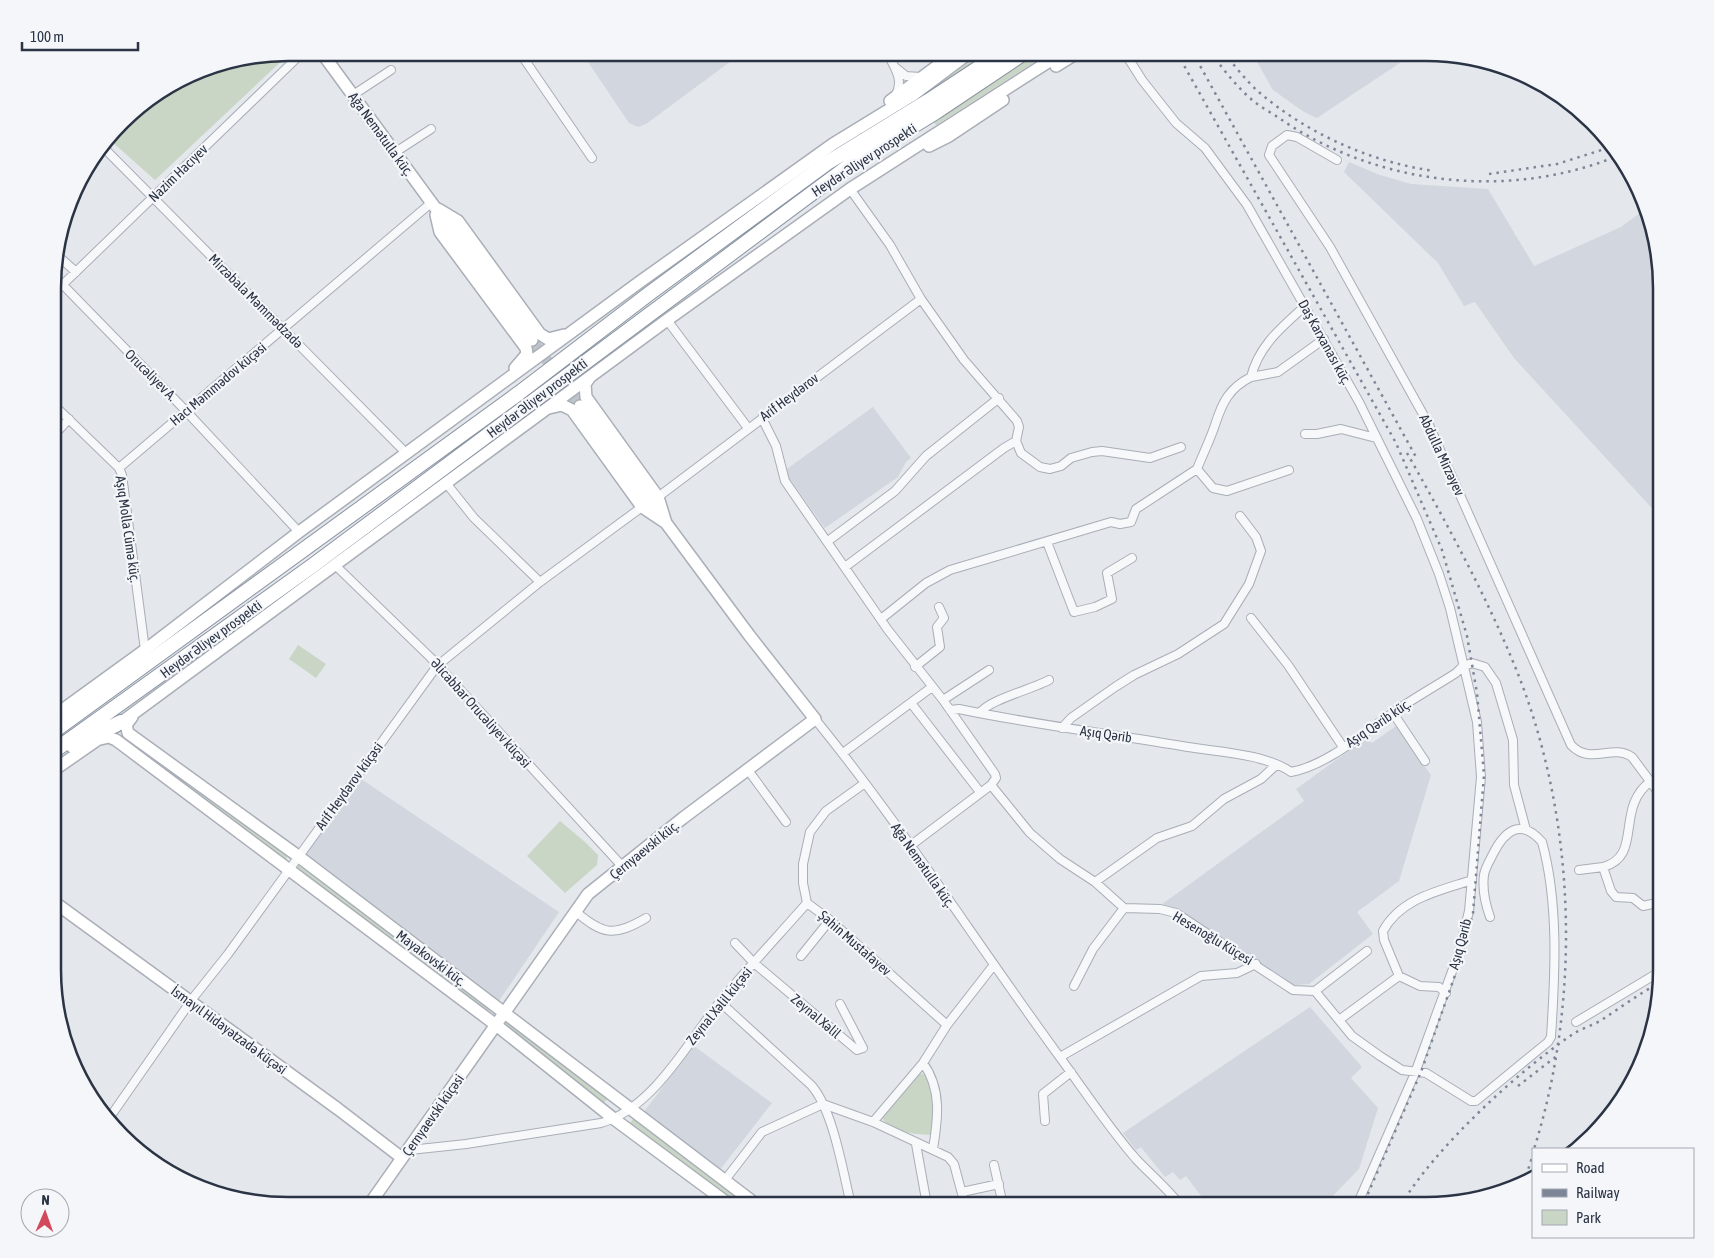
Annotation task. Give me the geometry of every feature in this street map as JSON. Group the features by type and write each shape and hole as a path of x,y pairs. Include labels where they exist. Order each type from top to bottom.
{"highway":[{"name":"Heydər Əliyev prospekti","path":"61,726 519,393 826,163 928,101 989,61"},
{"name":"Heydər Əliyev prospekti","path":"61,746 312,566 834,176 936,112 1012,61"},
{"path":"61,752 121,722"}],"street":[{"name":"Nazim Hacıyev","path":"63,285 293,61"},
{"name":"Ağa Nemətulla küç.","path":"328,61 532,340"},
{"path":"525,61 592,158"},
{"path":"891,61 900,86 892,100"},
{"path":"61,711 145,650 299,532 945,61"},
{"path":"833,144 913,95 958,61"},
{"path":"61,765 590,376 850,189 1050,61"},
{"path":"872,175 949,136 1065,61"},
{"name":"Daş Karxanası küç.","path":"1130,61 1170,116 1183,131 1205,148 1243,200 1359,402 1417,519 1439,574 1450,608 1462,667"},
{"path":"894,65 911,78 928,74"},
{"path":"353,96 391,70"},
{"path":"394,153 431,129"},
{"name":"Abdulla Mirzəyev","path":"1337,160 1297,137 1287,135 1272,146 1269,155 1330,247 1429,425 1572,745 1582,754 1626,753 1653,784"},
{"name":"Mirzəbala Məmmədzadə","path":"107,151 283,330 338,382 407,454"},
{"path":"850,189 890,246 921,299 964,360 1017,421 1019,427 1016,442 1020,453 1030,461 1040,467 1050,469 1061,466 1071,458 1092,452 1102,451 1150,458 1180,446"},
{"path":"434,208 458,221 543,336 552,339 577,330"},
{"path":"434,208 440,232 527,350 525,358 498,386"},
{"name":"Hacı Məmmədov küçəsi","path":"119,468 283,330 434,208"},
{"path":"63,260 76,272"},
{"name":"Orucəliyev A.","path":"63,285 186,411 299,532"},
{"name":"Arif Heydərov","path":"658,497 921,299"},
{"path":"1251,377 1255,361 1264,347 1305,306"},
{"path":"667,320 748,428"},
{"path":"881,619 926,583 950,570 1111,522 1120,524 1131,522 1136,508 1197,469 1220,408 1228,394 1239,383 1251,377 1278,372 1324,339"},
{"name":"Ağa Nemətulla küç.","path":"590,376 585,384 586,397 658,497 666,523 749,635 843,753 910,846 992,966 1132,1154 1174,1197"},
{"path":"828,541 895,491 926,456 999,398"},
{"path":"547,408 562,405 572,410 642,507"},
{"path":"580,406 666,523"},
{"name":"Aşıq Molla Cümə küç.","path":"61,412 119,468 124,483 145,650"},
{"path":"762,418 776,446 784,481 915,667 943,700 994,771 996,778 991,785 910,846"},
{"path":"61,428 69,419"},
{"path":"1305,434 1317,434 1341,429 1376,438"},
{"path":"845,567 1004,448 1016,442"},
{"path":"1197,469 1212,488 1227,491 1289,470"},
{"path":"446,483 474,518 540,582"},
{"name":"Ağa Nemətulla küç.","path":"642,507 666,523"},
{"name":"Arif Heydərov küçəsi","path":"113,1114 191,1002 437,666 540,582 642,507"},
{"path":"1062,728 1071,718 1115,687 1134,675 1178,654 1224,624 1249,584 1261,551 1256,537 1240,516"},
{"path":"1047,542 1074,612 1095,607 1112,598 1107,573 1132,558"},
{"name":"Əlicabbar Orucəliyev küçəsi","path":"335,565 437,666 622,866"},
{"path":"915,667 940,647 937,627 944,618 939,607"},
{"path":"1251,618 1288,665 1343,747"},
{"path":"1462,667 1472,663 1485,667 1496,683 1513,740 1514,785 1526,830"},
{"name":"Aşıq Qərib küç.","path":"1291,772 1313,765 1343,747 1456,673 1462,667"},
{"name":"Aşıq Qərib","path":"1361,1197 1415,1073 1446,993 1467,920 1481,777 1477,722 1462,667"},
{"path":"943,700 990,670"},
{"path":"980,714 987,705 1021,693 1049,680"},
{"path":"843,753 932,687"},
{"path":"911,702 980,792"},
{"name":"Mayakovski küç.","path":"142,707 128,722 126,729 128,733 298,856 747,1197"},
{"name":"Aşıq Qərib","path":"950,710 959,709 1062,728 1240,755 1276,765 1291,772"},
{"path":"1393,713 1426,761"},
{"name":"Çernyaevski küç.","path":"505,1012 588,894 815,719"},
{"name":"Mayakovski küç.","path":"96,740 109,737 116,740 496,1025 716,1197"},
{"path":"1095,882 1157,838 1192,826 1224,799 1261,779 1276,765"},
{"path":"748,770 786,822"},
{"path":"1579,870 1614,864 1625,851 1630,815 1636,797 1643,787 1651,781"},
{"name":"Şahin Mustafayev","path":"865,783 819,817 806,842 803,883 807,903 830,920 947,1025"},
{"path":"991,785 1030,833 1060,860 1095,882 1124,908 1093,949 1074,986"},
{"path":"1367,952 1315,991 1352,1036 1380,1056 1402,1070 1426,1073 1471,1101 1476,1101 1548,1042 1551,1037 1554,920 1542,842 1526,830 1513,830 1502,837 1484,874 1484,903 1490,917"},
{"path":"1603,867 1611,891 1616,897 1630,897 1643,906 1653,904"},
{"path":"1446,993 1439,987 1420,986 1399,976 1384,940 1383,931 1387,924 1411,902 1472,880"},
{"name":"Zeynal Xəlil küçəsi","path":"614,1119 630,1109 654,1088 720,1002 807,903"},
{"name":"İsmayıl Hidayətzadə küçəsi","path":"61,907 191,1002 406,1154"},
{"name":"Hesenoğlu Küçesi","path":"1124,908 1160,909 1176,913 1293,990 1315,991"},
{"path":"575,911 590,924 602,930 622,930 646,918"},
{"path":"801,956 830,920"},
{"name":"Zeynal Xəlil","path":"735,943 754,963 856,1050 861,1050 863,1048 840,1004"},
{"path":"1060,1057 1201,976 1237,973 1256,964"},
{"path":"873,1122 922,1063 947,1025 992,966"},
{"path":"1339,1020 1399,976"},
{"path":"1576,1022 1653,976"},
{"path":"720,1002 811,1085 828,1115 849,1197"},
{"name":"Çernyaevski küçəsi","path":"375,1197 505,1012"},
{"path":"922,1063 934,1083 938,1118 934,1149"},
{"path":"1045,1121 1043,1094 1071,1072"},
{"path":"725,1180 762,1132 823,1104 873,1122 916,1144 934,1149 948,1157 954,1164 963,1197"},
{"path":"406,1154 614,1119"},
{"path":"916,1144 926,1197"},
{"path":"994,1165 1001,1197"},
{"path":"962,1192 999,1184"}],"shaded area":[{"path":"587,61 731,61 646,124 638,127 629,123"},
{"path":"1257,61 1403,61 1317,118 1304,112 1273,90"},
{"path":"1349,162 1380,175 1411,184 1488,189 1534,266 1621,227 1640,213 1651,259 1653,288 1653,509 1514,358 1475,302 1464,306 1438,263 1344,172"},
{"path":"873,407 911,458 906,462 898,477 825,528 784,471"},
{"path":"1396,726 1431,775 1399,881 1357,912 1373,934 1309,984 1294,985 1177,910 1161,905 1304,801 1296,789 1365,739 1372,743"},
{"path":"361,779 559,912 499,1001 305,856"},
{"path":"1310,1007 1362,1067 1351,1078 1378,1108 1359,1169 1332,1197 1202,1197 1186,1176 1180,1180 1173,1172 1165,1177 1141,1147 1136,1150 1123,1133"},
{"path":"694,1046 772,1103 719,1171 643,1113"}],"green space":[{"path":"281,61 155,180 114,143 128,128 150,108 175,92 201,79 230,69 259,63"},
{"path":"966,61 977,61 919,101 917,98"},
{"path":"1023,61 1036,61 936,125 934,122"},
{"path":"298,645 326,664 316,678 289,659"},
{"path":"129,737 289,854 285,861 124,742"},
{"path":"560,821 598,855 597,865 565,893 527,856"},
{"path":"301,863 490,1008 486,1014 295,869"},
{"path":"505,1018 608,1098 603,1104 500,1024"},
{"path":"918,1073 928,1075 935,1117 932,1135 910,1133 896,1129 884,1121 880,1115"},
{"path":"634,1118 739,1197 726,1197 629,1124"}],"tunnel":[{"path":"532,340 580,406"}],"railway":[{"path":"1181,61 1396,443 1442,550 1467,636 1477,693 1484,775 1473,913 1460,961 1421,1072 1366,1197"},
{"path":"1197,61 1416,457"},
{"path":"1217,61 1245,94 1258,105 1282,120 1319,142 1359,159 1401,172 1444,179 1487,181 1531,178 1574,170 1611,158"},
{"path":"1231,61 1260,93 1279,108 1320,133 1341,144 1387,161 1434,171"},
{"path":"1489,174 1557,164 1605,149"},
{"path":"1407,453 1465,559 1504,641 1536,726 1551,785 1561,846 1566,908 1565,969 1560,1031 1549,1091 1534,1148"},
{"path":"1406,1197 1434,1160 1456,1136 1479,1112 1527,1069 1573,1034 1600,1021 1652,988"},
{"path":"1518,1086 1558,1055"},
{"path":"1527,1172 1532,1157"}]}
